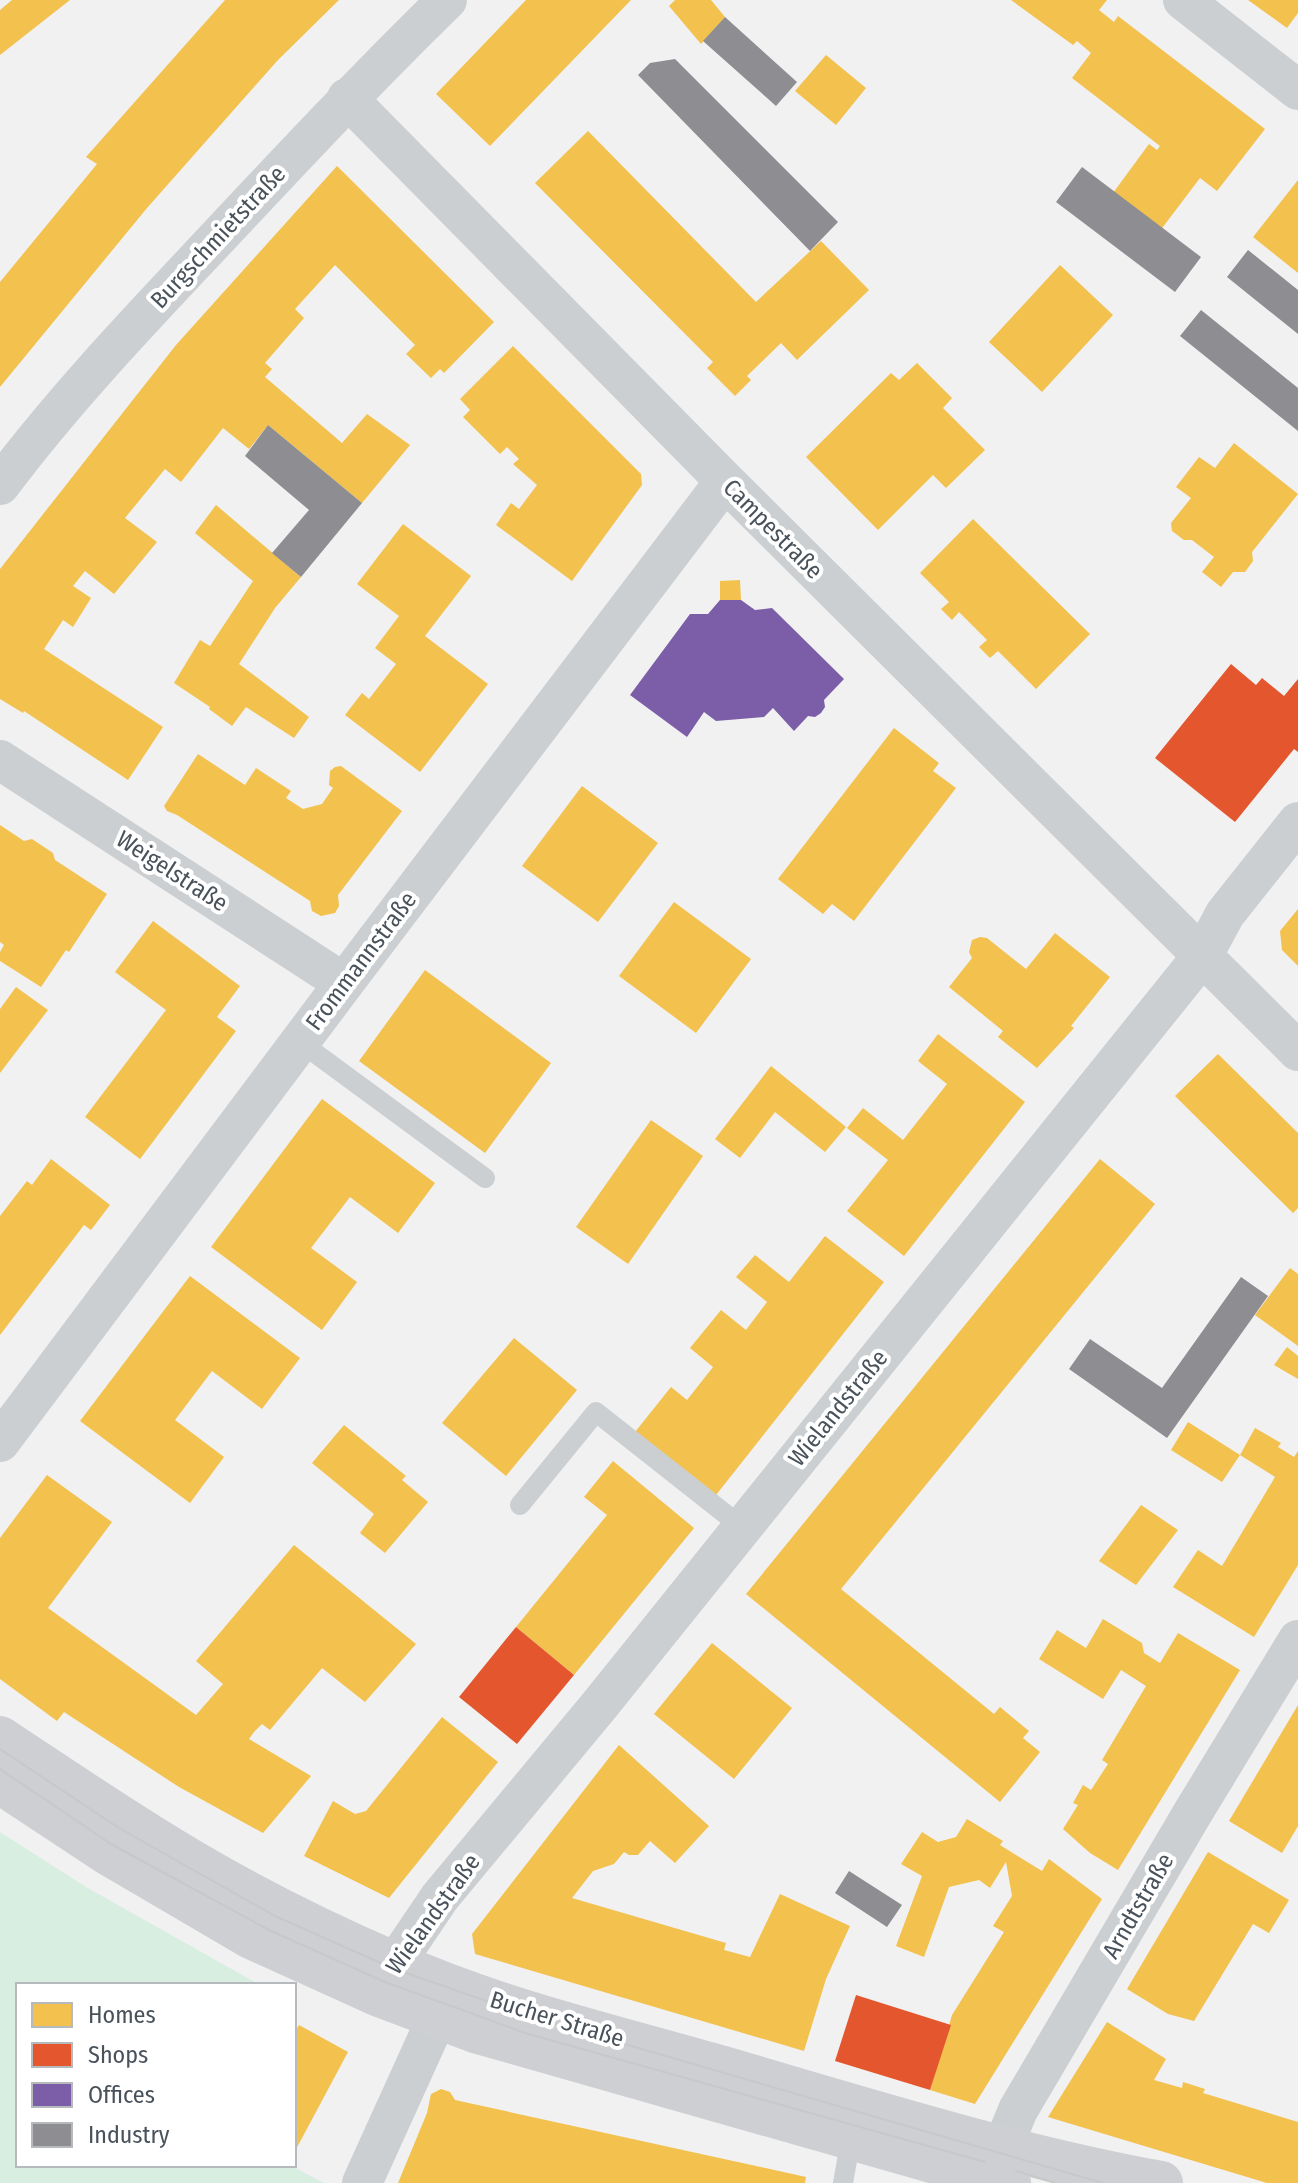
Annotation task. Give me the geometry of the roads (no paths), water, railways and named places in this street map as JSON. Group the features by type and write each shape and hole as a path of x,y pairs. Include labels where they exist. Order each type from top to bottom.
{"main road":[{"name":"Bucher Straße","path":"0,1738 197,1865 266,1903 387,1980"},
{"name":"Bucher Straße","path":"0,1782 106,1852 251,1937 387,1980 851,2138 1000,2169 1113,2174 1161,2183"},
{"name":"Bucher Straße","path":"445,2002 590,2030 1000,2169"}],"street":[{"name":"Burgschmietstraße","path":"0,485 94,369 347,98 447,0"},
{"path":"1183,0 1298,90"},
{"name":"Campestraße","path":"347,98 725,481 1298,1051"},
{"name":"Frommannstraße","path":"0,1442 725,481"},
{"name":"Weigelstraße","path":"0,760 344,983"},
{"name":"Wielandstraße","path":"387,1980 440,1897 598,1707 1203,955 1225,914 1298,822"},
{"name":"Arndtstraße","path":"1000,2169 1018,2110 1298,1640"},
{"path":"362,2183 445,2002"}],"lane":[{"path":"300,1042 485,1178"},
{"path":"520,1505 596,1412 742,1527"},
{"path":"843,2183 851,2138"}],"tram line":[{"path":"0,1749 119,1828 275,1916 392,1968 535,2018 1103,2183"},
{"path":"0,1769 111,1844 269,1930 385,1982 525,2033 985,2162"},
{"path":"1016,2171 1055,2183"}]}
